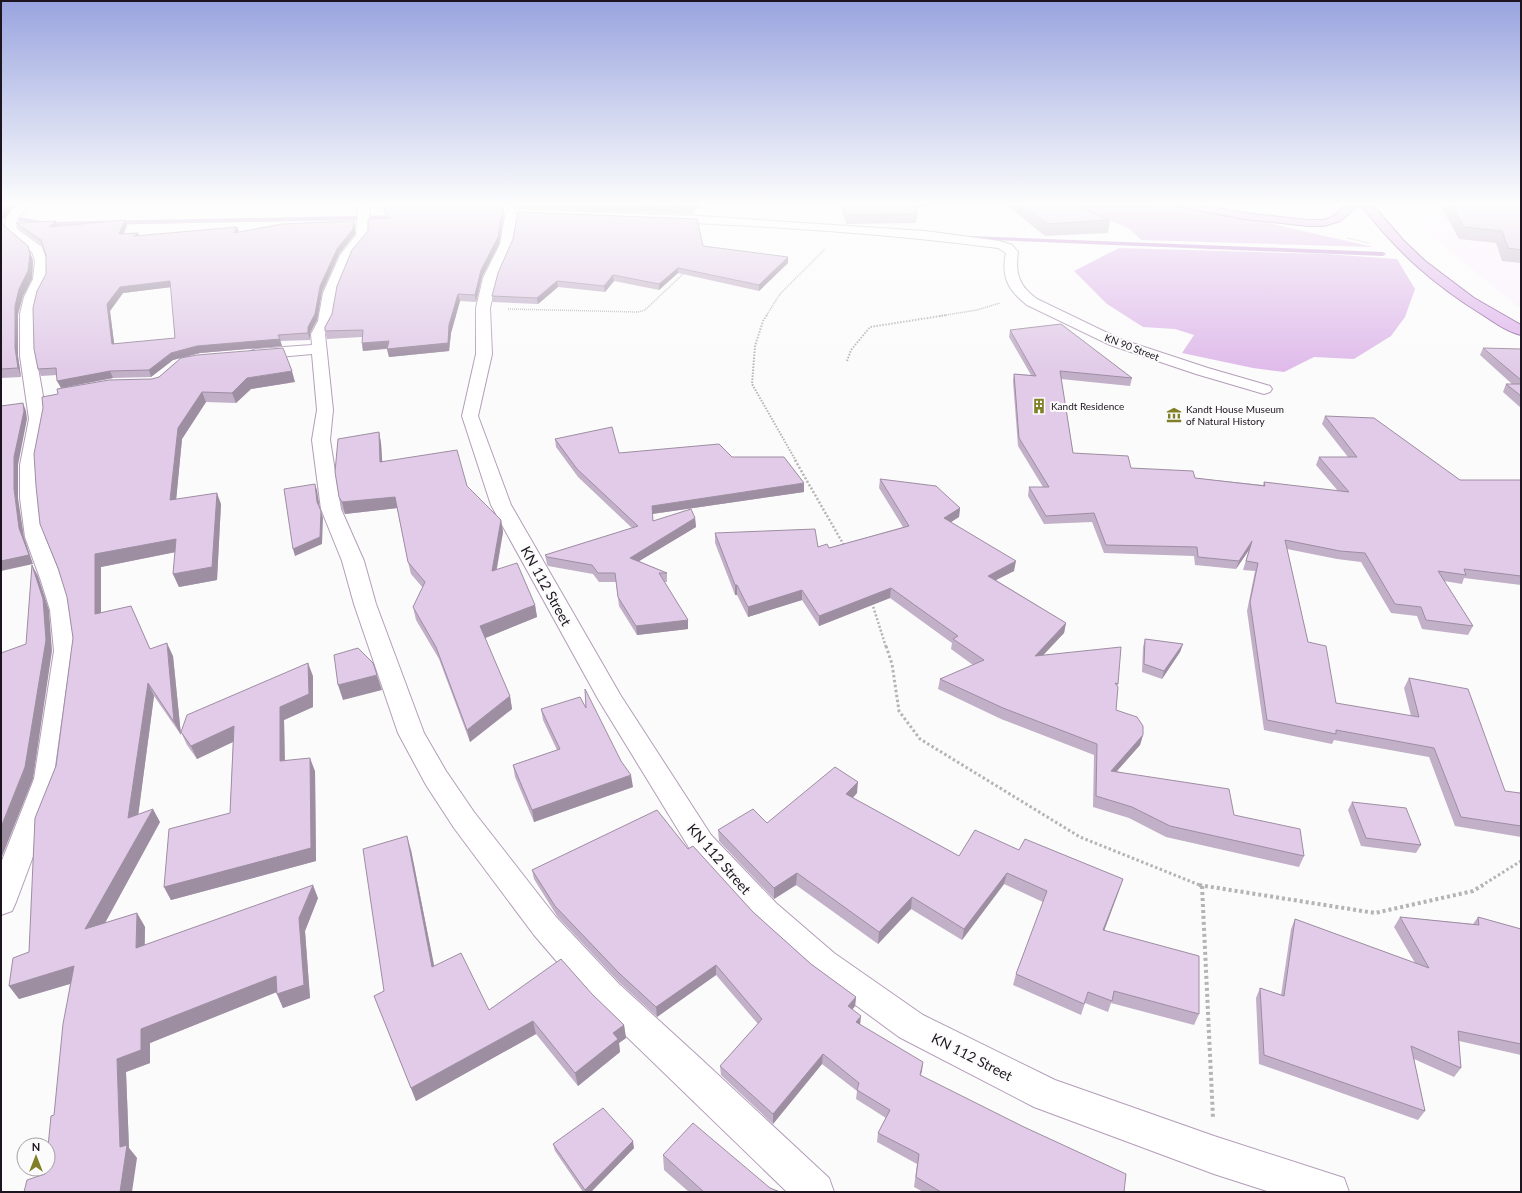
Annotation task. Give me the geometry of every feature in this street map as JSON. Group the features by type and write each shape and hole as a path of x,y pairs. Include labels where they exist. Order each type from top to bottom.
{"main road":[{"path":"1415,259 1420,264 1470,301 1521,331"}],"street":[{"path":"1,902 48,779 66,651 61,610 52,581 35,537 30,498 29,465 42,398 28,356 27,314 31,297 40,279 40,259"},
{"path":"344,259 330,293 325,321 318,334 325,410 322,440 331,509 353,561 365,604 411,733 436,778 464,820 545,926 607,995 687,1069 815,1192"},
{"name":"KN 112 Street","path":"499,259 490,278 483,308 484,354 470,416 501,505 610,699 701,843 765,912 823,962 911,1026 1048,1095 1214,1155 1330,1192"},
{"path":"1011,259 1010,264 1016,287"},
{"name":"KN 90 Street","path":"1016,287 1032,302 1115,342 1194,369 1264,390"},
{"path":"241,356 319,349"}],"path":[{"path":"815,259 780,294 763,321 755,346 752,384 845,547"},
{"path":"483,308 638,312 646,310 686,271"},
{"path":"848,361 852,350 870,327 977,310 1004,301 1016,287"},
{"path":"872,603 892,664 898,711 920,739 1080,837 1202,886 1375,913 1473,891 1521,860"},
{"path":"1202,886 1214,1155"}],"shaded area":[{"path":"1098,259 1392,259 1397,259 1415,289 1405,317 1391,336 1354,359 1314,357 1284,372 1253,368 1182,353 1194,335 1175,329 1143,327 1107,304 1074,271"},
{"path":"1459,259 1521,259 1521,309"}],"building":[{"path":"1,259 29,259 28,271 19,289 15,306 15,348 18,368 1,369"},
{"path":"46,259 333,259 320,286 315,314 308,327 308,333 278,335 280,339 197,346 171,353 149,370 110,371 57,381 56,368 38,369 34,349 33,308 37,291 46,274","holes":["170,281 175,338 112,344 107,304 120,287"]},
{"path":"348,259 487,259 481,270 475,295 458,294 449,325 448,343 387,349 389,341 362,343 363,330 325,331 325,327 332,314 337,286"},
{"path":"504,259 786,259 759,285 678,268 659,284 613,275 604,286 557,281 537,298 492,296 498,273"},
{"path":"1061,324 1132,378 1060,371 1073,453 1128,456 1131,468 1193,471 1195,478 1265,486 1264,482 1349,492 1319,457 1357,457 1325,416 1374,418 1460,480 1521,480 1521,576 1464,569 1466,575 1438,571 1473,626 1426,620 1421,607 1395,604 1365,553 1340,551 1285,540 1308,642 1326,646 1336,703 1419,717 1409,678 1468,689 1505,791 1520,793 1521,826 1461,817 1434,748 1336,730 1336,734 1267,720 1250,602 1258,563 1246,561 1252,541 1239,561 1198,557 1197,547 1106,545 1094,513 1046,516 1029,487 1049,487 1019,438 1014,374 1036,376 1010,330"},
{"path":"283,348 292,371 247,378 232,393 202,392 178,428 170,500 217,493 212,567 173,574 176,539 95,554 95,614 131,606 150,649 167,643 174,722 148,683 128,818 153,809 85,929 137,913 136,948 313,885 299,918 304,985 277,994 276,976 141,1029 141,1050 117,1059 120,1147 127,1145 120,1192 24,1192 27,1180 36,1177 56,1177 56,1137 49,1137 51,1116 54,1115 63,1024 74,966 9,986 13,958 29,952 35,818 56,766 73,638 67,597 58,568 40,524 34,454 43,408 42,397 58,394 57,389 109,380 152,379 159,377 181,358 197,355"},
{"path":"1483,348 1521,349 1521,380"},
{"path":"1506,384 1521,384 1521,396"},
{"path":"23,403 24,411 14,457 14,489 19,528 29,555 1,561 1,406"},
{"path":"612,427 619,453 719,444 732,457 784,457 804,483 652,506 653,521 691,509 695,518 630,558 667,573 659,573 688,620 636,626 618,597 615,573 598,573 592,565 547,557 545,555 638,526 577,469 555,439"},
{"path":"379,432 380,462 457,450 467,486 501,520 492,571 517,563 535,605 480,626 510,696 467,730 436,647 413,607 425,582 408,562 395,497 342,502 339,497 335,472 338,439"},
{"path":"880,479 936,486 960,508 944,518 1016,561 988,576 1066,623 1035,656 1121,647 1118,684 1115,683 1118,687 1116,710 1137,717 1143,726 1143,735 1111,771 1229,789 1234,815 1300,829 1304,856 1170,826 1132,807 1096,796 1097,744 1003,708 940,679 984,660 953,639 958,636 891,588 819,616 802,590 748,607 737,585 735,585 715,533 815,529 818,547 827,544 829,548 909,526"},
{"path":"315,484 317,502 321,511 320,537 293,549 284,489"},
{"path":"32,565 43,599 46,640 25,767 1,827 1,653 26,644"},
{"path":"1145,639 1183,644 1164,671 1144,664"},
{"path":"358,648 373,663 377,675 338,685 334,655"},
{"path":"308,663 309,694 280,707 280,761 310,758 311,848 164,887 169,829 230,813 234,726 191,746 181,732 187,715"},
{"path":"585,689 621,761 631,775 532,810 513,765 560,749 541,709 580,697 586,708"},
{"path":"835,767 858,782 846,794 959,856 975,830 1019,850 1025,839 1123,879 1103,930 1199,956 1199,1014 1114,991 1112,1001 1088,992 1084,1004 1016,974 1047,891 1007,873 964,929 912,897 879,932 797,873 774,888 718,830 753,809 767,823"},
{"path":"1352,802 1406,808 1421,845 1366,838"},
{"path":"657,810 688,849 693,846 753,912 811,964 856,997 848,1006 861,1016 856,1022 923,1062 920,1075 1024,1127 1126,1174 1124,1192 941,1192 916,1177 919,1154 878,1133 890,1110 857,1090 859,1083 823,1054 773,1114 720,1066 762,1019 716,965 656,1007 619,973 555,906 532,870"},
{"path":"407,836 432,967 461,953 489,1010 561,959 592,994 624,1025 613,1033 618,1039 575,1073 533,1021 411,1088 374,996 384,991 363,849"},
{"path":"1400,917 1479,925 1478,917 1521,929 1521,1044 1458,1031 1461,1068 1411,1046 1425,1111 1264,1055 1260,988 1284,996 1295,919 1429,968"},
{"path":"603,1108 633,1141 585,1190 553,1144"},
{"path":"693,1123 770,1188 780,1192 704,1192 663,1155"}],"place":[{"name":"Kandt Residence","path":"1039,406"},
{"name":"Kandt House Museum of Natural History","path":"1174,415"}]}
